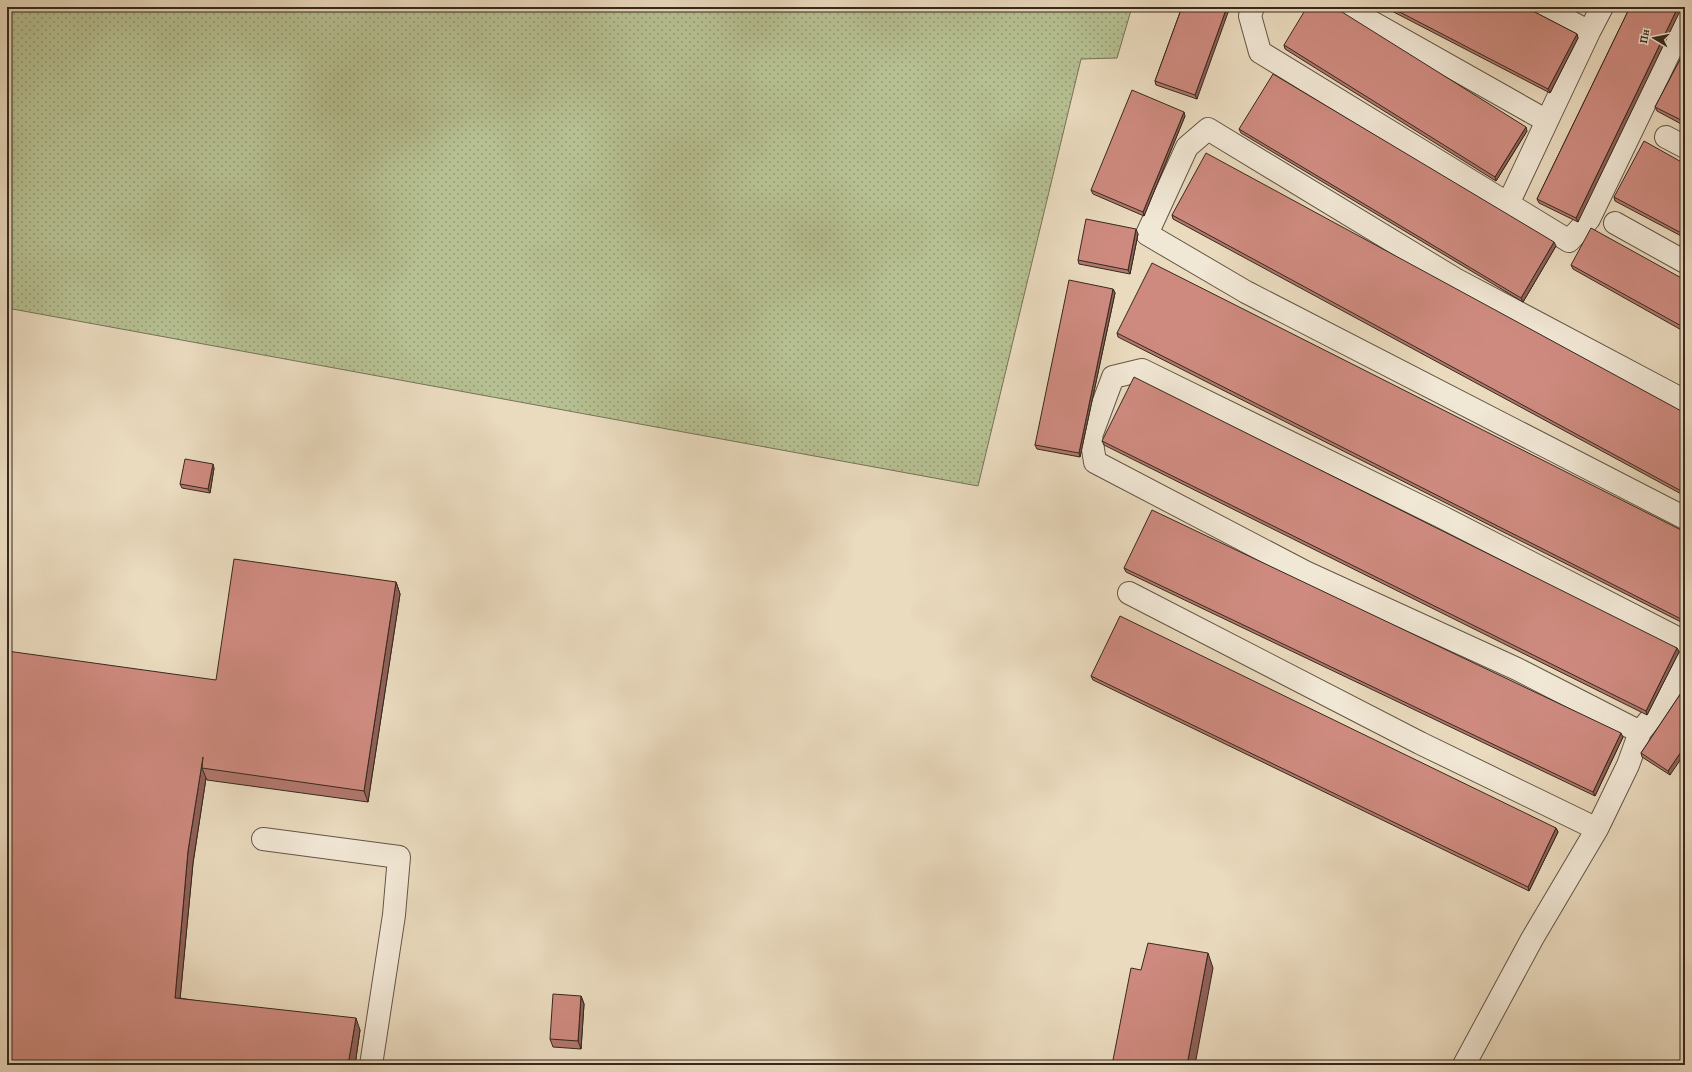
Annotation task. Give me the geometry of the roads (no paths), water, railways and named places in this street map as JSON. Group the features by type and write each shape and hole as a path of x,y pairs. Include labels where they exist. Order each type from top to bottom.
{"lane":[{"path":"1253,7 1250,16 1260,52 1569,241 1588,219 1685,20"},
{"path":"1345,7 1547,121"},
{"path":"1544,7 1589,32"},
{"path":"1508,204 1602,7"},
{"path":"1685,401 1455,279 1208,129 1188,147 1147,234 1246,292 1685,518"},
{"path":"1666,137 1685,147"},
{"path":"1615,223 1685,262"},
{"path":"1640,732 1517,669 1305,572 1095,462 1091,436 1113,377 1142,370 1442,517 1685,642"},
{"path":"1129,593 1420,743 1597,829"},
{"path":"1464,1065 1532,939 1597,829 1625,772 1640,732 1664,702 1685,662"},
{"path":"263,839 399,857 394,915 371,1065"}]}
